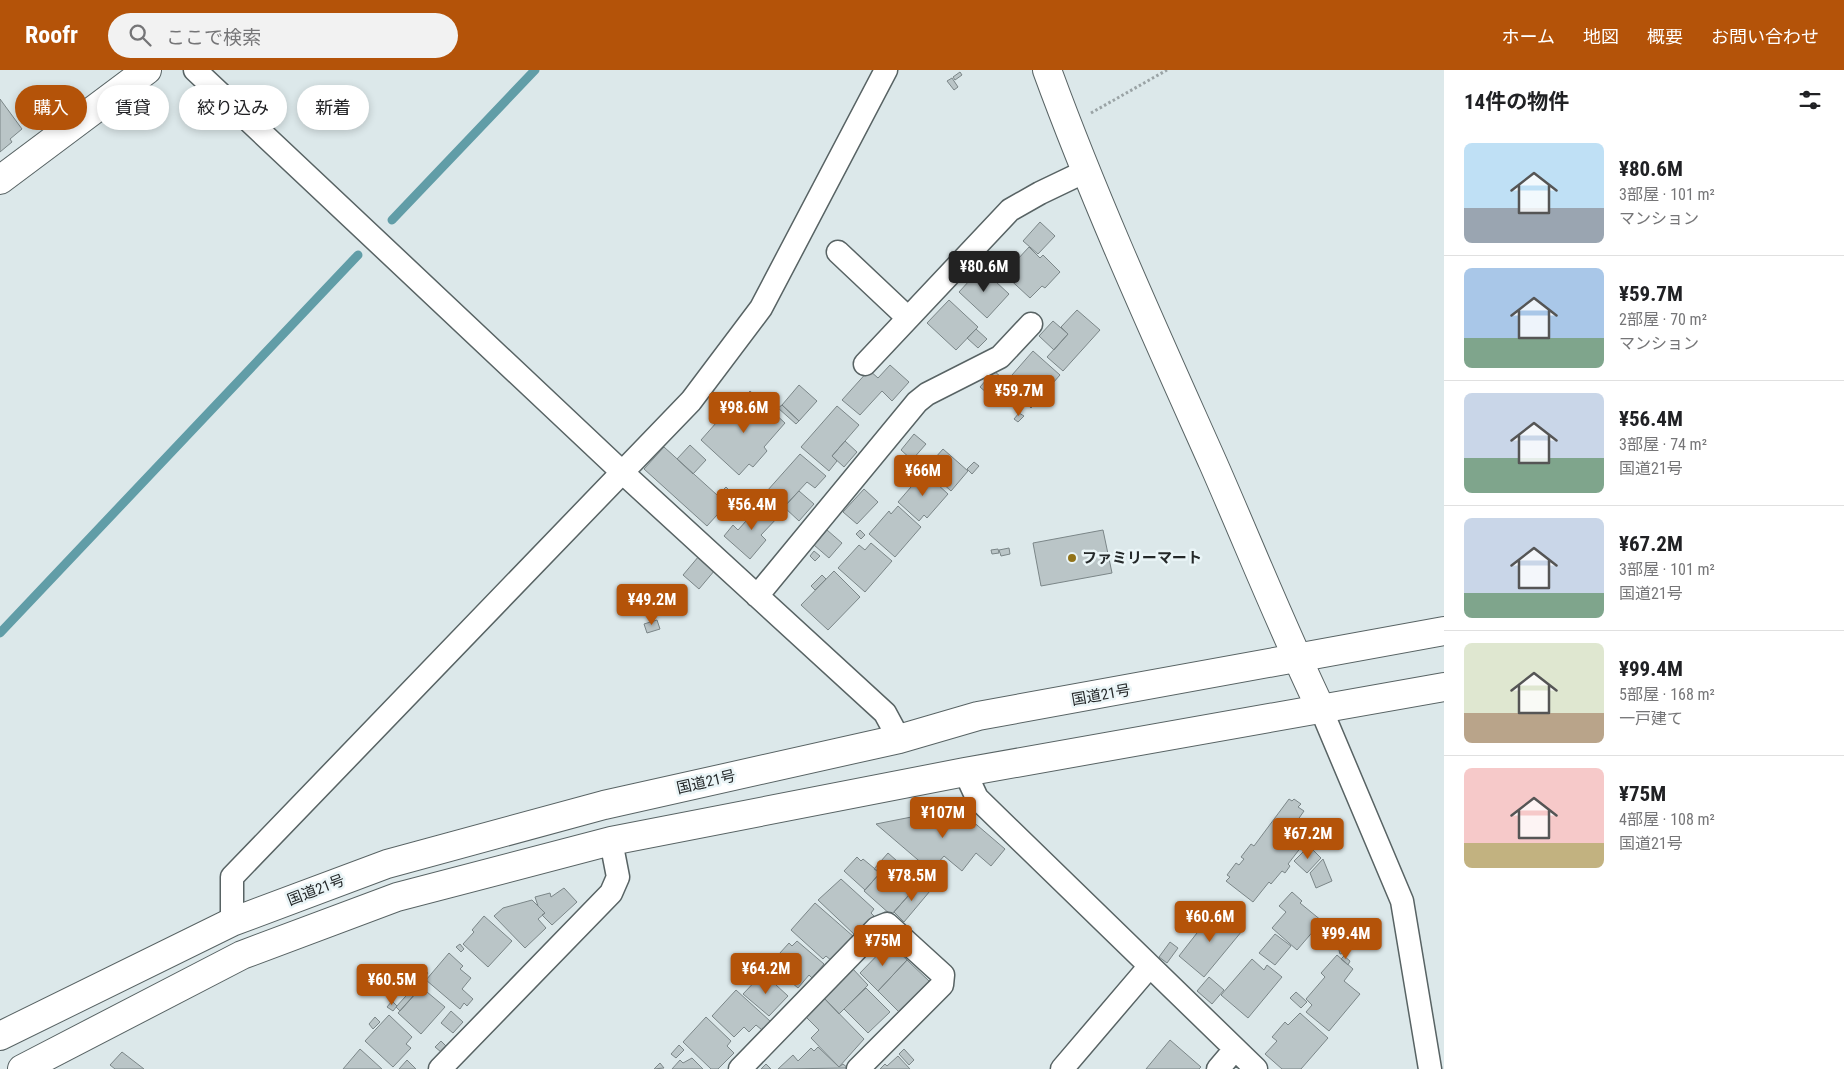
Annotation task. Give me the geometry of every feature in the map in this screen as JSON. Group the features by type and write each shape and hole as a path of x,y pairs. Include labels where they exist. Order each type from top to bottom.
{"main road":[{"path":"0,180 146,70"},
{"path":"1047,70 1067,126 1144,307 1260,568 1297,660 1321,709"},
{"name":"国道21号","path":"0,1036 232,922 396,861 604,805 899,739 978,716 1297,660 1444,631"},
{"path":"22,1069 242,955 397,897 611,841 965,772 1444,687"}],"street":[{"path":"195,70 622,472 885,713 899,739"},
{"path":"232,922 232,878 691,401 761,308 886,70"},
{"path":"865,364 1010,210 1086,171"},
{"path":"838,252 908,318"},
{"path":"757,596 917,402 927,394 1000,357 1030,324"},
{"path":"1321,709 1402,901 1430,1069"},
{"path":"965,772 977,798 1256,1069"},
{"path":"440,1069 611,893 618,877 611,841"},
{"path":"740,1069 877,928 887,924 942,975 942,985 858,1069"},
{"path":"1062,1069 1149,967"},
{"path":"1218,1069 1235,1048"}],"path":[{"path":"1067,126 1166,70"}],"building":[{"path":"960,72 962,75 955,80 953,77"},
{"path":"952,78 958,87 954,90 947,81"},
{"path":"0,99 15,119 15,130 21,130 10,139 12,142 0,152"},
{"path":"1040,222 1055,236 1038,254 1023,241"},
{"path":"1029,247 1040,258 1043,255 1060,272 1045,288 1042,286 1030,298 1004,274"},
{"path":"981,268 1009,294 987,318 959,292"},
{"path":"949,300 978,327 956,350 927,323"},
{"path":"1077,310 1100,330 1063,371 1047,357 1068,334 1061,327"},
{"path":"1053,321 1068,334 1054,350 1039,336"},
{"path":"976,329 987,339 978,348 967,338"},
{"path":"1033,351 1060,375 1031,408 1007,385 1014,378 1012,375"},
{"path":"890,365 909,382 892,401 882,391 860,415 842,400 869,370 878,378"},
{"path":"994,371 1008,383 994,399 980,387"},
{"path":"799,385 817,401 799,421 782,405"},
{"path":"750,391 785,423 764,447 767,451 753,467 749,464 739,475 701,440 724,414 727,417"},
{"path":"782,405 799,421 796,424 778,408"},
{"path":"837,406 859,425 832,456 837,461 829,471 801,447"},
{"path":"1019,413 1024,416 1018,422 1014,419"},
{"path":"914,434 926,444 912,460 901,450"},
{"path":"845,441 857,452 844,467 832,456"},
{"path":"690,445 706,460 693,474 677,459"},
{"path":"664,447 727,504 707,526 644,469"},
{"path":"943,449 968,471 951,491 928,470 937,460 935,458"},
{"path":"800,454 826,476 815,488 807,482 784,507 767,491"},
{"path":"974,462 979,466 972,474 967,469"},
{"path":"924,472 948,494 927,518 924,515 919,521 898,502"},
{"path":"726,487 732,493 727,500 719,494"},
{"path":"760,489 764,493 761,496 757,492"},
{"path":"864,489 878,502 857,524 843,512"},
{"path":"799,491 814,504 799,521 784,507"},
{"path":"763,502 779,516 761,535 766,540 750,559 724,536 733,525 738,530"},
{"path":"898,506 921,527 895,557 869,534 889,511 891,514"},
{"path":"827,530 842,543 829,558 814,545"},
{"path":"860,530 865,535 861,539 856,534"},
{"name":"ファミリーマート","path":"1103,530 1112,573 1041,586 1033,543"},
{"path":"871,543 892,561 865,592 838,568 859,545 865,550"},
{"path":"1009,548 1010,554 1001,556 999,550"},
{"path":"998,549 999,553 992,554 991,550"},
{"path":"814,551 820,556 815,561 810,556"},
{"path":"699,556 715,570 699,589 683,575"},
{"path":"834,571 860,597 828,630 801,605"},
{"path":"822,575 826,579 815,590 811,586"},
{"path":"657,620 660,629 647,633 644,624"},
{"path":"1289,799 1292,801 1294,799 1301,804 1298,807 1304,811 1297,821 1312,833 1288,864 1290,866 1285,873 1282,871 1271,884 1269,882 1253,902 1226,881 1230,877 1227,875 1236,863 1239,865 1244,859 1241,857 1251,844 1254,846"},
{"path":"957,808 1005,849 991,866 976,853 962,871 944,856 931,871 876,824"},
{"path":"1309,846 1321,858 1307,873 1294,861"},
{"path":"888,853 921,882 891,915 864,891 880,873 874,869"},
{"path":"857,857 861,861 863,859 880,873 865,890 844,871"},
{"path":"1323,859 1332,881 1316,888 1310,873"},
{"path":"841,879 874,909 871,913 874,916 856,936 818,900"},
{"path":"920,882 930,891 904,922 894,912"},
{"path":"564,888 577,902 552,925 542,915 545,913 538,906 535,897 550,893 551,897"},
{"path":"1292,892 1302,901 1300,903 1322,921 1297,950 1272,928 1286,912 1279,906"},
{"path":"532,900 545,913 538,919 546,928 525,948 494,916 503,908"},
{"path":"815,903 854,937 832,961 826,956 823,959 791,930"},
{"path":"1217,911 1242,931 1204,977 1179,956 1197,933 1194,931 1203,919 1207,923"},
{"path":"484,916 512,941 488,967 463,944 474,932 472,930"},
{"path":"1344,933 1349,952 1340,954 1335,935"},
{"path":"1275,934 1291,946 1275,965 1259,953"},
{"path":"797,941 824,964 812,978 809,975 798,988 770,964 789,943 792,946"},
{"path":"1170,942 1178,948 1167,963 1159,957"},
{"path":"889,943 907,960 878,991 860,973"},
{"path":"460,944 464,949 461,952 456,947"},
{"path":"449,953 463,966 460,969 471,978 462,989 473,999 467,1006 464,1003 460,1009 426,980"},
{"path":"1337,955 1353,969 1344,981 1360,994 1329,1031 1306,1012 1312,1005 1306,999 1325,977 1321,973"},
{"path":"1344,956 1350,961 1348,965 1341,959"},
{"path":"1252,959 1264,970 1267,965 1282,977 1248,1018 1221,995"},
{"path":"907,960 929,981 899,1012 878,991"},
{"path":"852,968 868,985 839,1014 823,997"},
{"path":"424,969 428,973 423,979 419,975"},
{"path":"763,973 788,996 769,1016 743,994"},
{"path":"1209,977 1224,990 1212,1004 1197,991"},
{"path":"414,987 418,991 400,1011 396,1007"},
{"path":"421,987 445,1007 421,1034 398,1013"},
{"path":"866,988 890,1012 868,1033 844,1009"},
{"path":"736,990 770,1021 762,1030 756,1025 749,1032 744,1027 734,1037 712,1016"},
{"path":"1296,992 1307,1002 1301,1008 1290,998"},
{"path":"824,998 864,1039 839,1067 811,1038 819,1030 805,1016"},
{"path":"392,1001 397,1006 393,1011 387,1007"},
{"path":"451,1011 463,1022 453,1033 441,1023"},
{"path":"1300,1013 1328,1038 1301,1069 1282,1069 1265,1054 1277,1041 1272,1037 1285,1022 1288,1025"},
{"path":"389,1015 412,1037 406,1044 411,1048 393,1067 365,1041"},
{"path":"375,1017 380,1022 373,1029 369,1024"},
{"path":"706,1017 731,1041 727,1046 734,1053 718,1069 711,1069 683,1042"},
{"path":"1170,1040 1201,1067 1199,1069 1146,1069"},
{"path":"441,1041 446,1046 441,1052 435,1047"},
{"path":"679,1045 684,1050 676,1058 671,1054"},
{"path":"818,1047 839,1067 843,1064 848,1068 778,1069 793,1055 798,1061 811,1048 814,1051"},
{"path":"360,1049 382,1069 343,1069"},
{"path":"904,1049 914,1060 909,1065 899,1054"},
{"path":"122,1052 144,1069 115,1069 110,1065"},
{"path":"898,1056 910,1069 880,1069 885,1064 887,1066"},
{"path":"692,1058 703,1069 672,1069 680,1060 683,1063"},
{"path":"407,1060 416,1069 399,1069"},
{"path":"660,1063 664,1068 654,1069"},
{"path":"766,1064 771,1069 761,1069"}],"waterway":[{"path":"392,220 535,70"},
{"path":"0,633 358,255"}],"place":[{"name":"ファミリーマート","path":"1072,558"}]}
